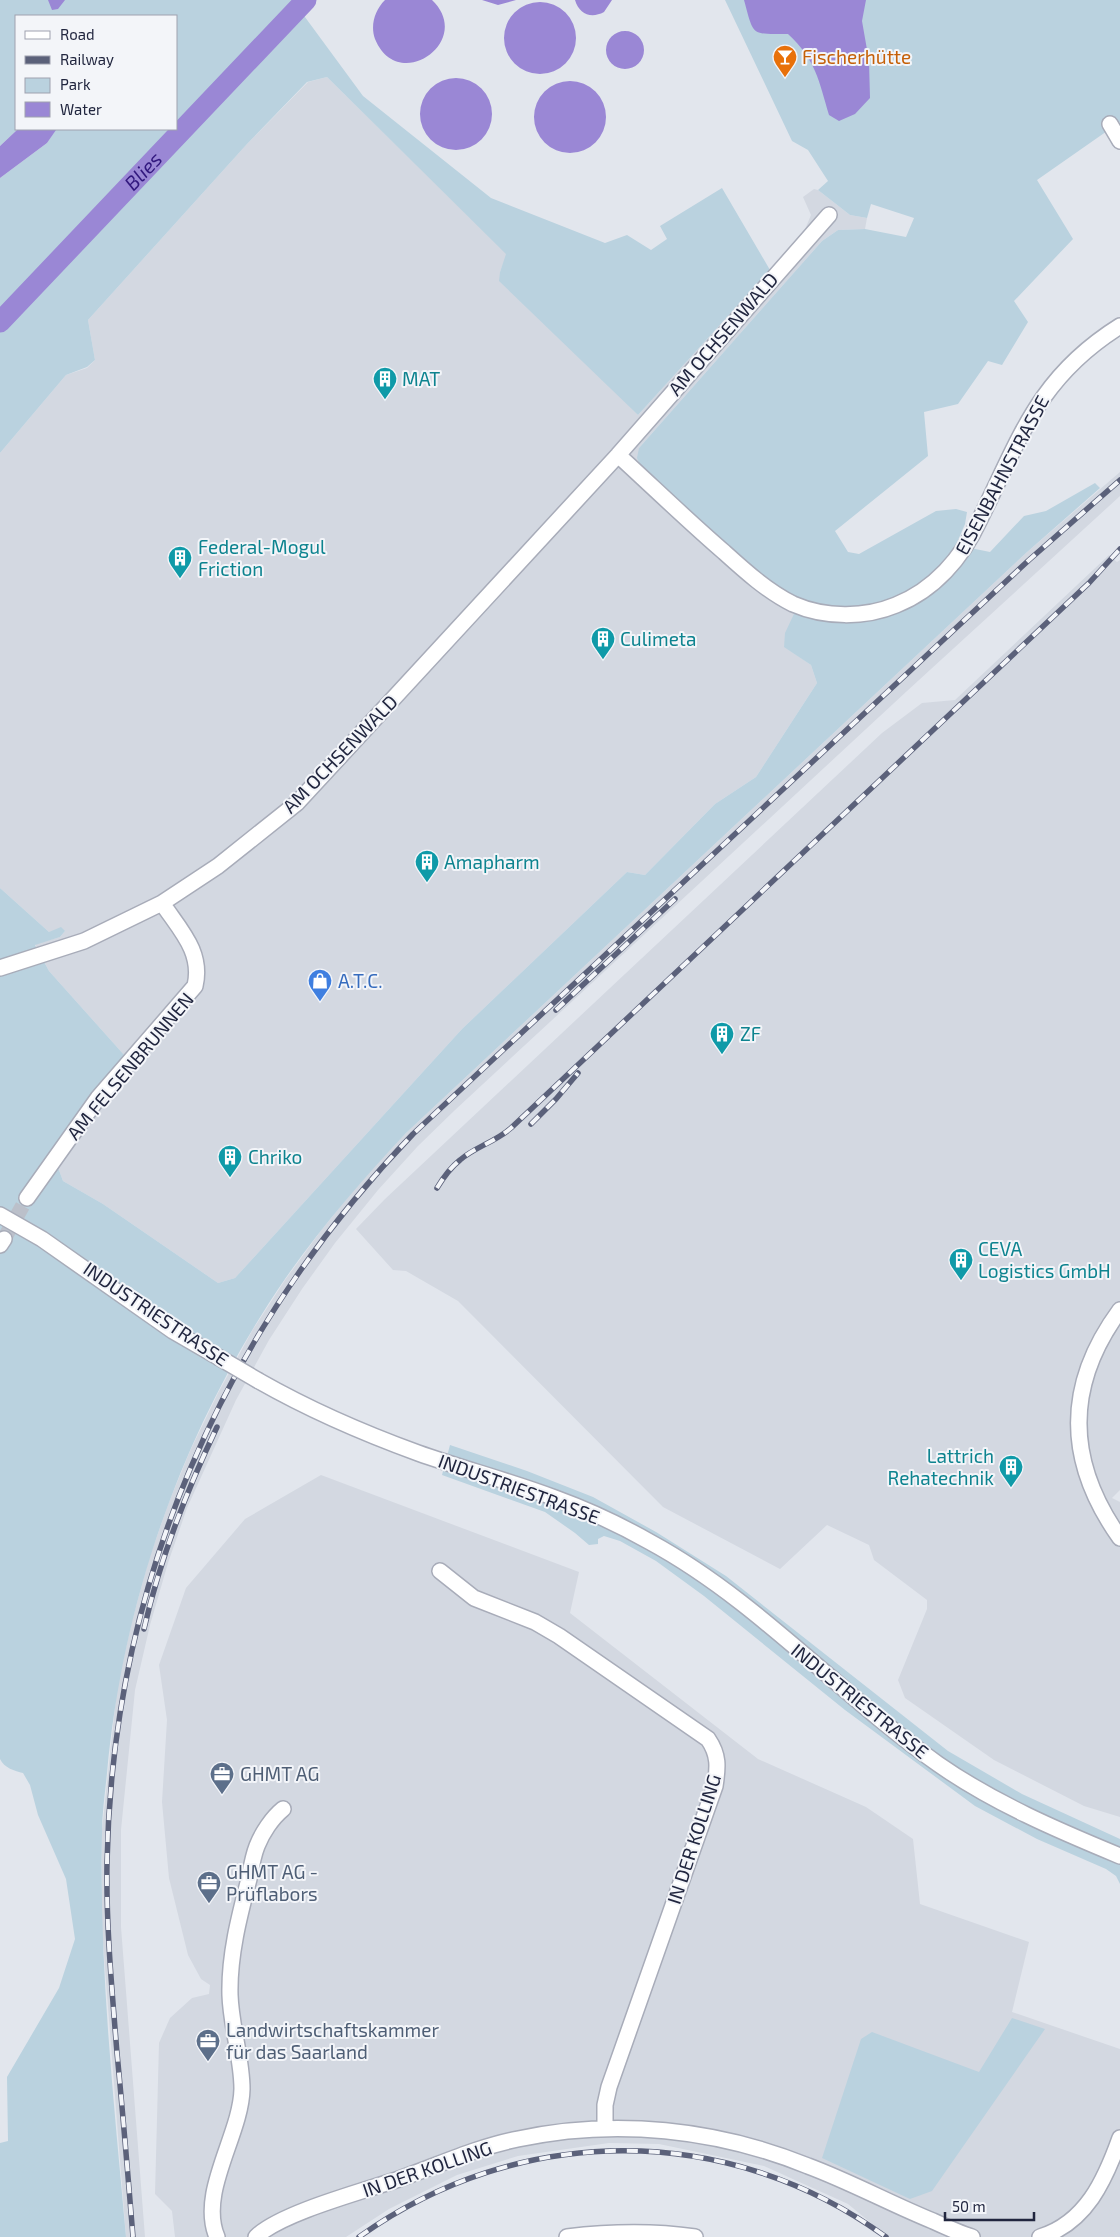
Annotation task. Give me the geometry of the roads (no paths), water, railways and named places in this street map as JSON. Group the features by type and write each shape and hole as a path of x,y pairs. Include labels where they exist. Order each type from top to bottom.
{"street":[{"path":"1110,124 1120,141"},
{"name":"AM OCHSENWALD","path":"0,968 84,941 162,903 218,866 296,803 618,455 830,215"},
{"name":"EISENBAHNSTRASSE","path":"618,455 701,532 765,586 794,604 812,610 847,614 866,614 884,610 908,601 955,562 979,523 1024,426 1044,394 1063,371 1120,326"},
{"name":"AM FELSENBRUNNEN","path":"27,1198 98,1098 195,986 198,974 195,952 162,903"},
{"name":"INDUSTRIESTRASSE","path":"0,1215 42,1239 173,1331 259,1381 336,1422 419,1453 554,1497 610,1521 652,1543 690,1567 743,1606 938,1763 1004,1804 1120,1856"},
{"path":"1120,1310 1105,1330 1093,1352 1079,1407 1082,1462 1091,1489 1103,1515 1120,1538"},
{"name":"IN DER KOLLING","path":"440,1571 474,1598 535,1622 559,1636 708,1739 715,1750 718,1765 715,1786 609,2086 605,2105 605,2128"},
{"path":"217,2237 213,2224 215,2191 242,2090 231,2011 232,1954 257,1846 276,1815 283,1809"},
{"name":"IN DER KOLLING","path":"256,2237 271,2225 302,2212 468,2153 518,2139 563,2131 605,2128 648,2129 718,2138 775,2153 810,2166 972,2237"},
{"path":"1040,2237 1065,2226 1094,2197 1104,2180 1120,2138"},
{"path":"567,2237 591,2234 663,2233 695,2237"}],"water":[{"path":"48,0 65,0 58,9 52,10"},
{"path":"385,0 432,0 443,16 444,31 439,45 428,56 414,62 400,62 386,55 375,39 373,28 376,13"},
{"path":"482,0 516,0 498,5"},
{"path":"575,0 612,0 604,12 590,15 579,9"},
{"path":"744,0 866,0 862,21 869,61 870,98 855,114 839,121 829,115 815,72 805,53 788,34 767,34 756,31 750,21"},
{"path":"540,2 560,8 570,18 576,38 570,58 560,68 540,74 520,68 510,58 504,38 510,18 520,8"},
{"path":"625,31 638,37 644,50 638,63 625,69 612,63 606,50 612,37"},
{"path":"456,78 476,84 486,94 492,114 486,134 476,144 456,150 436,144 426,134 420,114 426,94 436,84"},
{"path":"570,81 590,87 600,97 606,117 600,137 590,147 570,153 550,147 540,137 534,117 540,97 550,87"},
{"path":"17,130 56,130 47,143 0,178 0,146"}],"waterway":[{"name":"Blies","path":"0,322 306,0"}],"tunnel":[{"path":"4,1239 27,1198"}],"railway":[{"path":"133,2237 113,2006 107,1910 107,1863 114,1760 130,1660 155,1563 190,1470 233,1380 285,1293 345,1211 413,1134 1029,560 1120,480"},
{"path":"437,1188 447,1173 460,1160 511,1128 1089,583 1120,549"},
{"path":"556,1010 675,899"},
{"path":"531,1124 578,1073"},
{"path":"144,1629 150,1603 175,1526 217,1427"},
{"path":"359,2237 421,2200 486,2173 554,2156 622,2151 691,2156 759,2172 824,2199 886,2237"}],"place":[{"name":"Fischerhütte","path":"785,78"},
{"name":"MAT","path":"385,400"},
{"name":"Federal-Mogul Friction","path":"180,579"},
{"name":"Culimeta","path":"603,660"},
{"name":"Amapharm","path":"427,883"},
{"name":"A.T.C.","path":"320,1002"},
{"name":"ZF","path":"722,1055"},
{"name":"Chriko","path":"230,1178"},
{"name":"CEVA Logistics GmbH","path":"961,1281"},
{"name":"Lattrich Rehatechnik","path":"1011,1488"},
{"name":"GHMT AG","path":"222,1795"},
{"name":"GHMT AG - Prüflabors","path":"209,1904"},
{"name":"Landwirtschaftskammer für das Saarland","path":"208,2062"}]}
